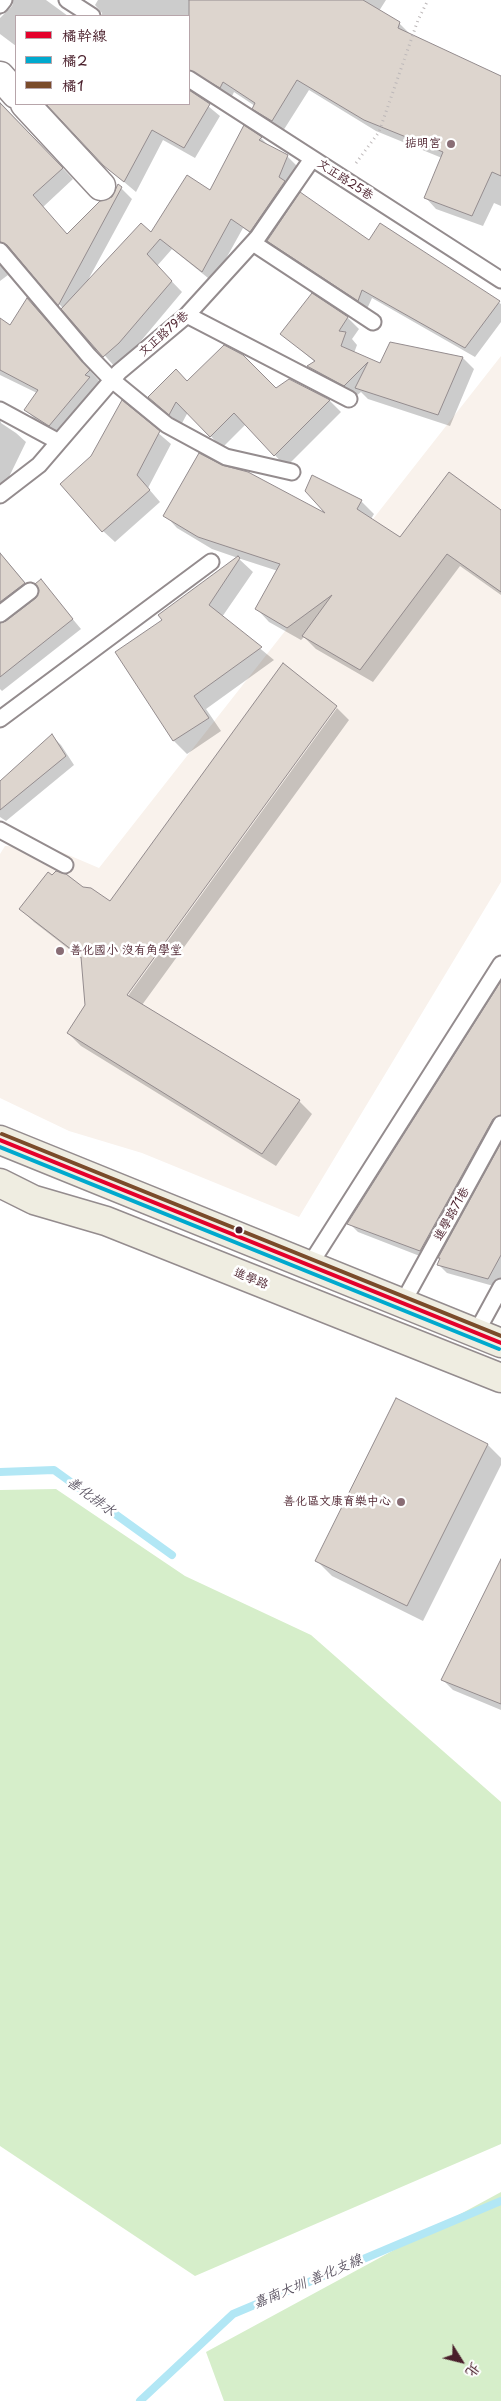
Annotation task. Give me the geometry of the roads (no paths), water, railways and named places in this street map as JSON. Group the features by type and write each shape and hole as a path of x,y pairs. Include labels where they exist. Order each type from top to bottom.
{"main road":[{"path":"0,1140 489,1338"},
{"name":"進學路","path":"0,1183 34,1200 106,1220 501,1378"}],"street":[{"path":"0,76 15,93"},
{"path":"27,105 101,186"}],"lane":[{"path":"0,5 4,0"},
{"path":"68,0 88,9"},
{"name":"文正路25巷","path":"190,80 501,280"},
{"name":"文正路79巷","path":"0,495 38,465 112,380 187,315 253,243 312,159"},
{"path":"253,243 373,322"},
{"path":"0,251 112,380 167,425 226,457 292,472"},
{"path":"187,315 349,399"},
{"path":"0,410 58,442"},
{"path":"0,719 211,562"},
{"path":"0,614 30,591"},
{"path":"0,830 65,865"},
{"path":"309,1266 501,964"},
{"name":"進學路71巷","path":"402,1304 501,1124"},
{"path":"489,1338 501,1287"}],"waterway":[{"name":"善化排水","path":"0,1472 54,1470 172,1555"},
{"name":"嘉南大圳 善化支線","path":"140,2401 233,2314 501,2201"}],"place":[{"name":"掂明宮","path":"451,144"},
{"name":"善化國小 沒有角學堂","path":"60,951"},
{"name":"善化區文康育樂中心","path":"401,1502"}]}
